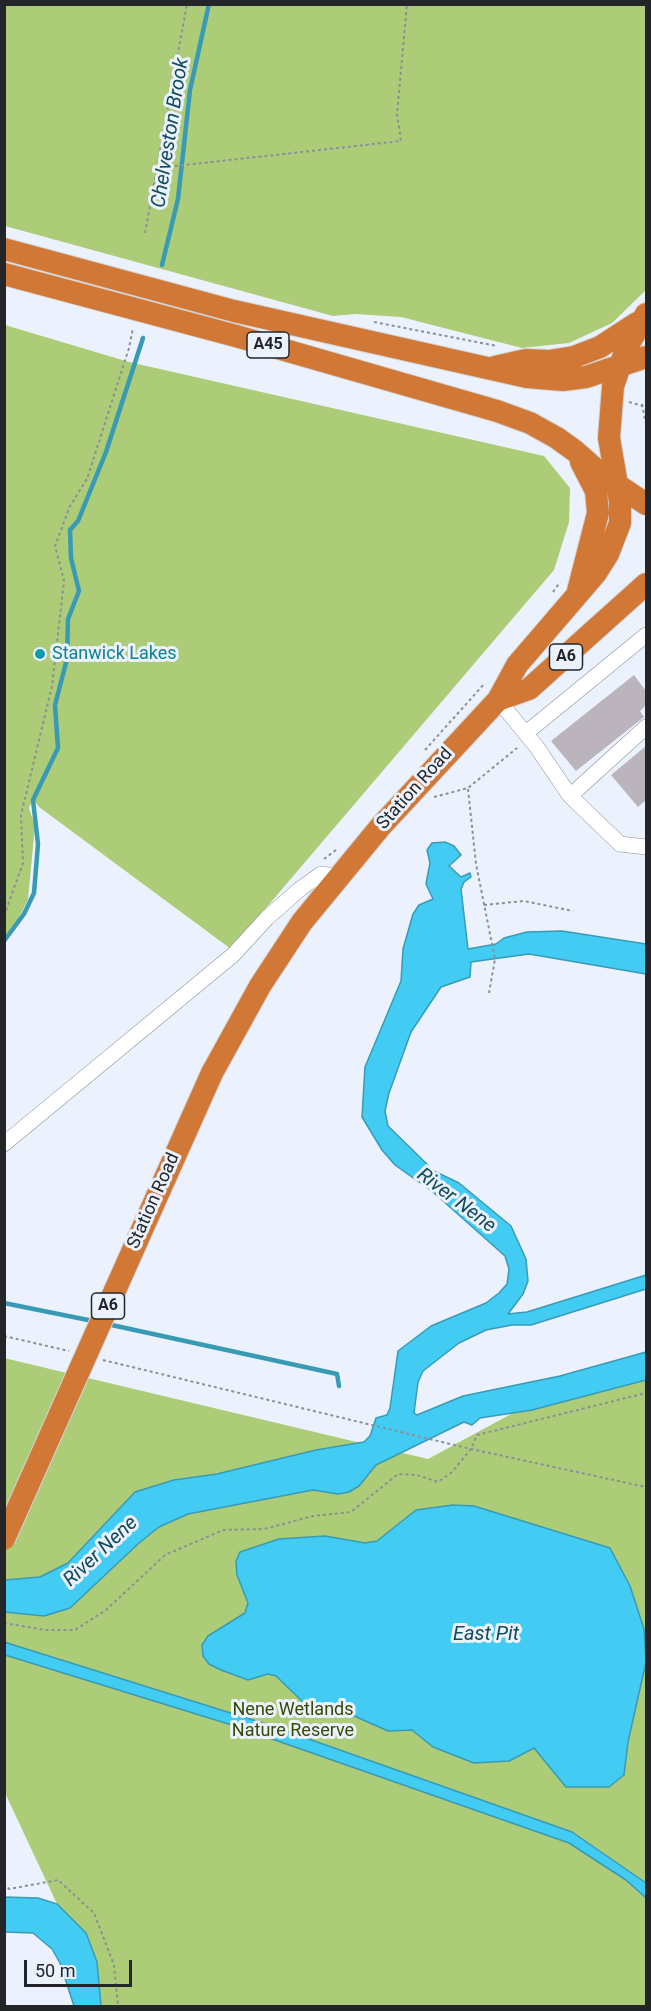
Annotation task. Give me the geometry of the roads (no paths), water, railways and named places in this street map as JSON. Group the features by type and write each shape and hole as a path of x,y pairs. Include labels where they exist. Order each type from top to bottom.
{"highway":[{"name":"A45","path":"4,249 234,311 526,377 563,380 586,377 618,368"},
{"name":"A45","path":"4,274 236,336 497,411 530,423 576,451 617,485"},
{"name":"A45","path":"491,368 526,360 549,362 574,357 600,347 644,317"},
{"name":"Station Road","path":"4,1539 212,1073 272,968 302,922 335,881 434,766 498,700 571,584 596,573 617,533 620,502 609,438 610,410 618,368 644,317"},
{"path":"618,368 645,359"},
{"name":"A6","path":"571,584 598,513 596,491 576,451"},
{"path":"617,485 646,504"},
{"name":"Station Road","path":"498,700 529,688 646,584"}],"street":[{"path":"528,736 646,635"},
{"path":"498,700 528,736 570,796 620,844 646,847"},
{"path":"570,796 646,727"},
{"path":"4,1144 233,955 267,918 300,890 321,874 328,875 335,881"}],"water":[{"name":"River Nene","path":"445,842 454,846 461,855 449,866 461,877 470,873 471,877 464,882 461,889 468,949 496,944 504,938 527,932 562,931 646,944 646,974 529,954 471,962 470,977 441,987 411,1032 389,1093 385,1111 388,1126 434,1171 459,1183 511,1226 526,1259 528,1281 523,1294 508,1314 527,1312 646,1275 646,1289 531,1325 512,1325 486,1330 459,1343 423,1371 418,1382 414,1413 417,1415 463,1396 560,1376 646,1352 646,1380 532,1410 480,1418 472,1425 464,1422 376,1465 359,1486 349,1492 338,1494 313,1490 188,1514 159,1527 70,1608 44,1616 5,1612 5,1580 40,1577 68,1563 135,1492 174,1480 217,1474 316,1450 364,1442 370,1436 376,1418 387,1415 390,1408 398,1351 431,1326 486,1303 507,1284 509,1269 505,1256 433,1192 395,1165 382,1150 362,1117 365,1067 401,981 403,949 413,914 419,905 433,899 426,884 430,863 427,850 432,843"},
{"name":"East Pit","path":"453,1505 474,1506 610,1548 630,1586 644,1629 646,1662 628,1742 624,1775 609,1787 566,1787 534,1748 509,1761 474,1763 433,1747 412,1730 388,1731 334,1707 304,1703 276,1676 268,1674 248,1680 209,1664 203,1656 202,1645 208,1636 245,1613 248,1603 237,1575 236,1561 240,1552 279,1539 325,1536 365,1543 377,1541 416,1510"},
{"path":"4,1642 269,1725 572,1832 646,1883 646,1898 626,1880 569,1843 235,1726 5,1655"},
{"path":"4,1897 38,1898 57,1904 86,1933 97,1962 101,2006 74,2006 60,1963 52,1949 33,1933 5,1932"}],"waterway":[{"name":"Chelveston Brook","path":"162,265 178,199 190,90 209,4"},
{"path":"4,941 24,914 34,893 38,844 33,800 58,748 55,705 67,659 68,619 79,591 71,558 70,530 78,521 106,452 143,338"},
{"path":"4,1303 93,1321"},
{"path":"107,1324 337,1374 339,1386"}],"place":[{"name":"Stanwick Lakes","path":"40,654"}],"park label":[{"name":"Nene Wetlands Nature Reserve","path":"293,1720"}]}
